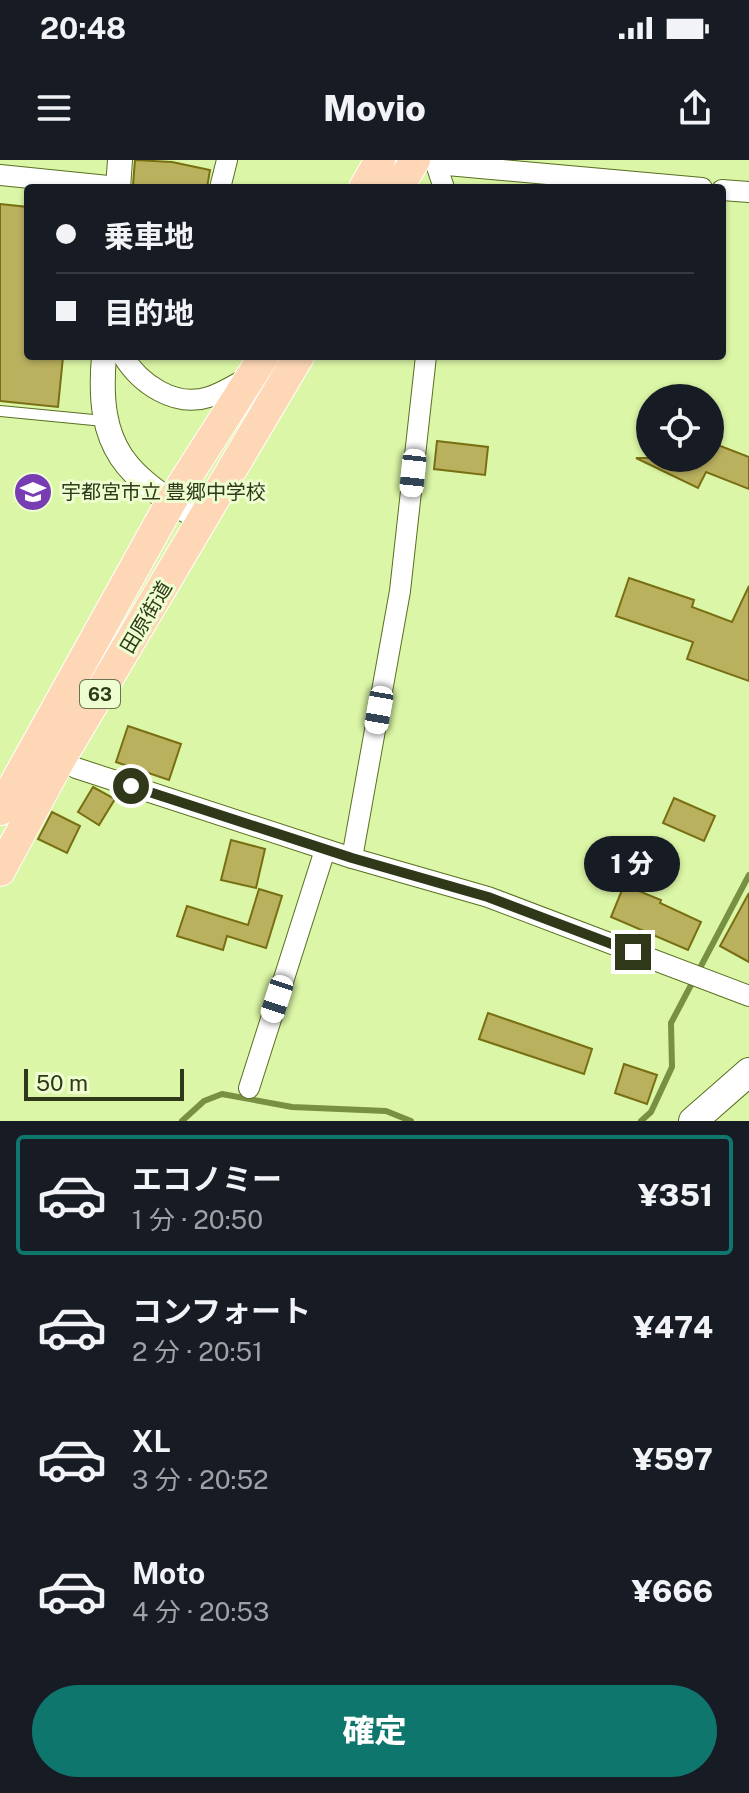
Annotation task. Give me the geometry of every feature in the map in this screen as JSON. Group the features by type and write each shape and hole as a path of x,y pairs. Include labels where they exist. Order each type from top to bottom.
{"main road":[{"path":"366,184 380,160"},
{"path":"402,184 427,161"},
{"name":"63","path":"203,520 297,360"},
{"name":"63","path":"171,502 259,366"},
{"name":"田原街道","path":"0,871 48,752 171,502"},
{"name":"田原街道","path":"0,810 48,752 203,520"},
{"path":"693,1121 749,1072"}],"street":[{"path":"118,184 120,160"},
{"path":"221,184 227,160"},
{"path":"427,161 441,184"},
{"path":"427,161 661,184"},
{"path":"0,175 88,184"},
{"path":"726,190 749,192"},
{"path":"104,360 104,421 112,445 126,465 171,502 203,520"},
{"path":"125,360 155,390 183,399 208,398 259,366"},
{"path":"352,858 400,591 426,360"},
{"path":"48,752 76,768 325,850 488,897 749,996"},
{"path":"249,1088 325,850"}],"lane":[{"path":"0,411 104,421"}],"building":[{"path":"135,160 172,162 210,170 208,184 133,184"},
{"path":"0,204 24,207 24,360 63,360 58,407 0,401"},
{"path":"437,441 488,447 485,475 434,469"},
{"path":"724,447 749,457 749,489 706,472 724,472"},
{"path":"665,472 706,472 698,488"},
{"path":"629,578 694,600 692,607 732,622 749,586 749,681 687,659 693,642 616,616"},
{"path":"128,726 181,744 169,780 116,762"},
{"path":"93,787 115,799 99,825 78,812"},
{"path":"674,798 715,816 704,841 663,823"},
{"path":"52,812 80,826 67,853 38,839"},
{"path":"231,840 265,849 256,888 221,880"},
{"path":"624,885 661,900 660,903 701,922 688,950 611,917"},
{"path":"259,889 282,896 266,948 227,936 223,950 177,936 187,906 248,925"},
{"path":"749,893 749,962 720,946"},
{"path":"488,1013 592,1049 584,1074 479,1039"},
{"path":"624,1064 657,1075 647,1104 615,1093"}],"waterway":[{"path":"641,1121 651,1112 672,1067 671,1023 749,875"},
{"path":"182,1121 204,1101 222,1094 292,1107 386,1111 411,1121"}],"place":[{"name":"宇都宮市立 豊郷中学校","path":"33,492"}],"route":[{"path":"131,786 352,858 488,897 633,952"}]}
